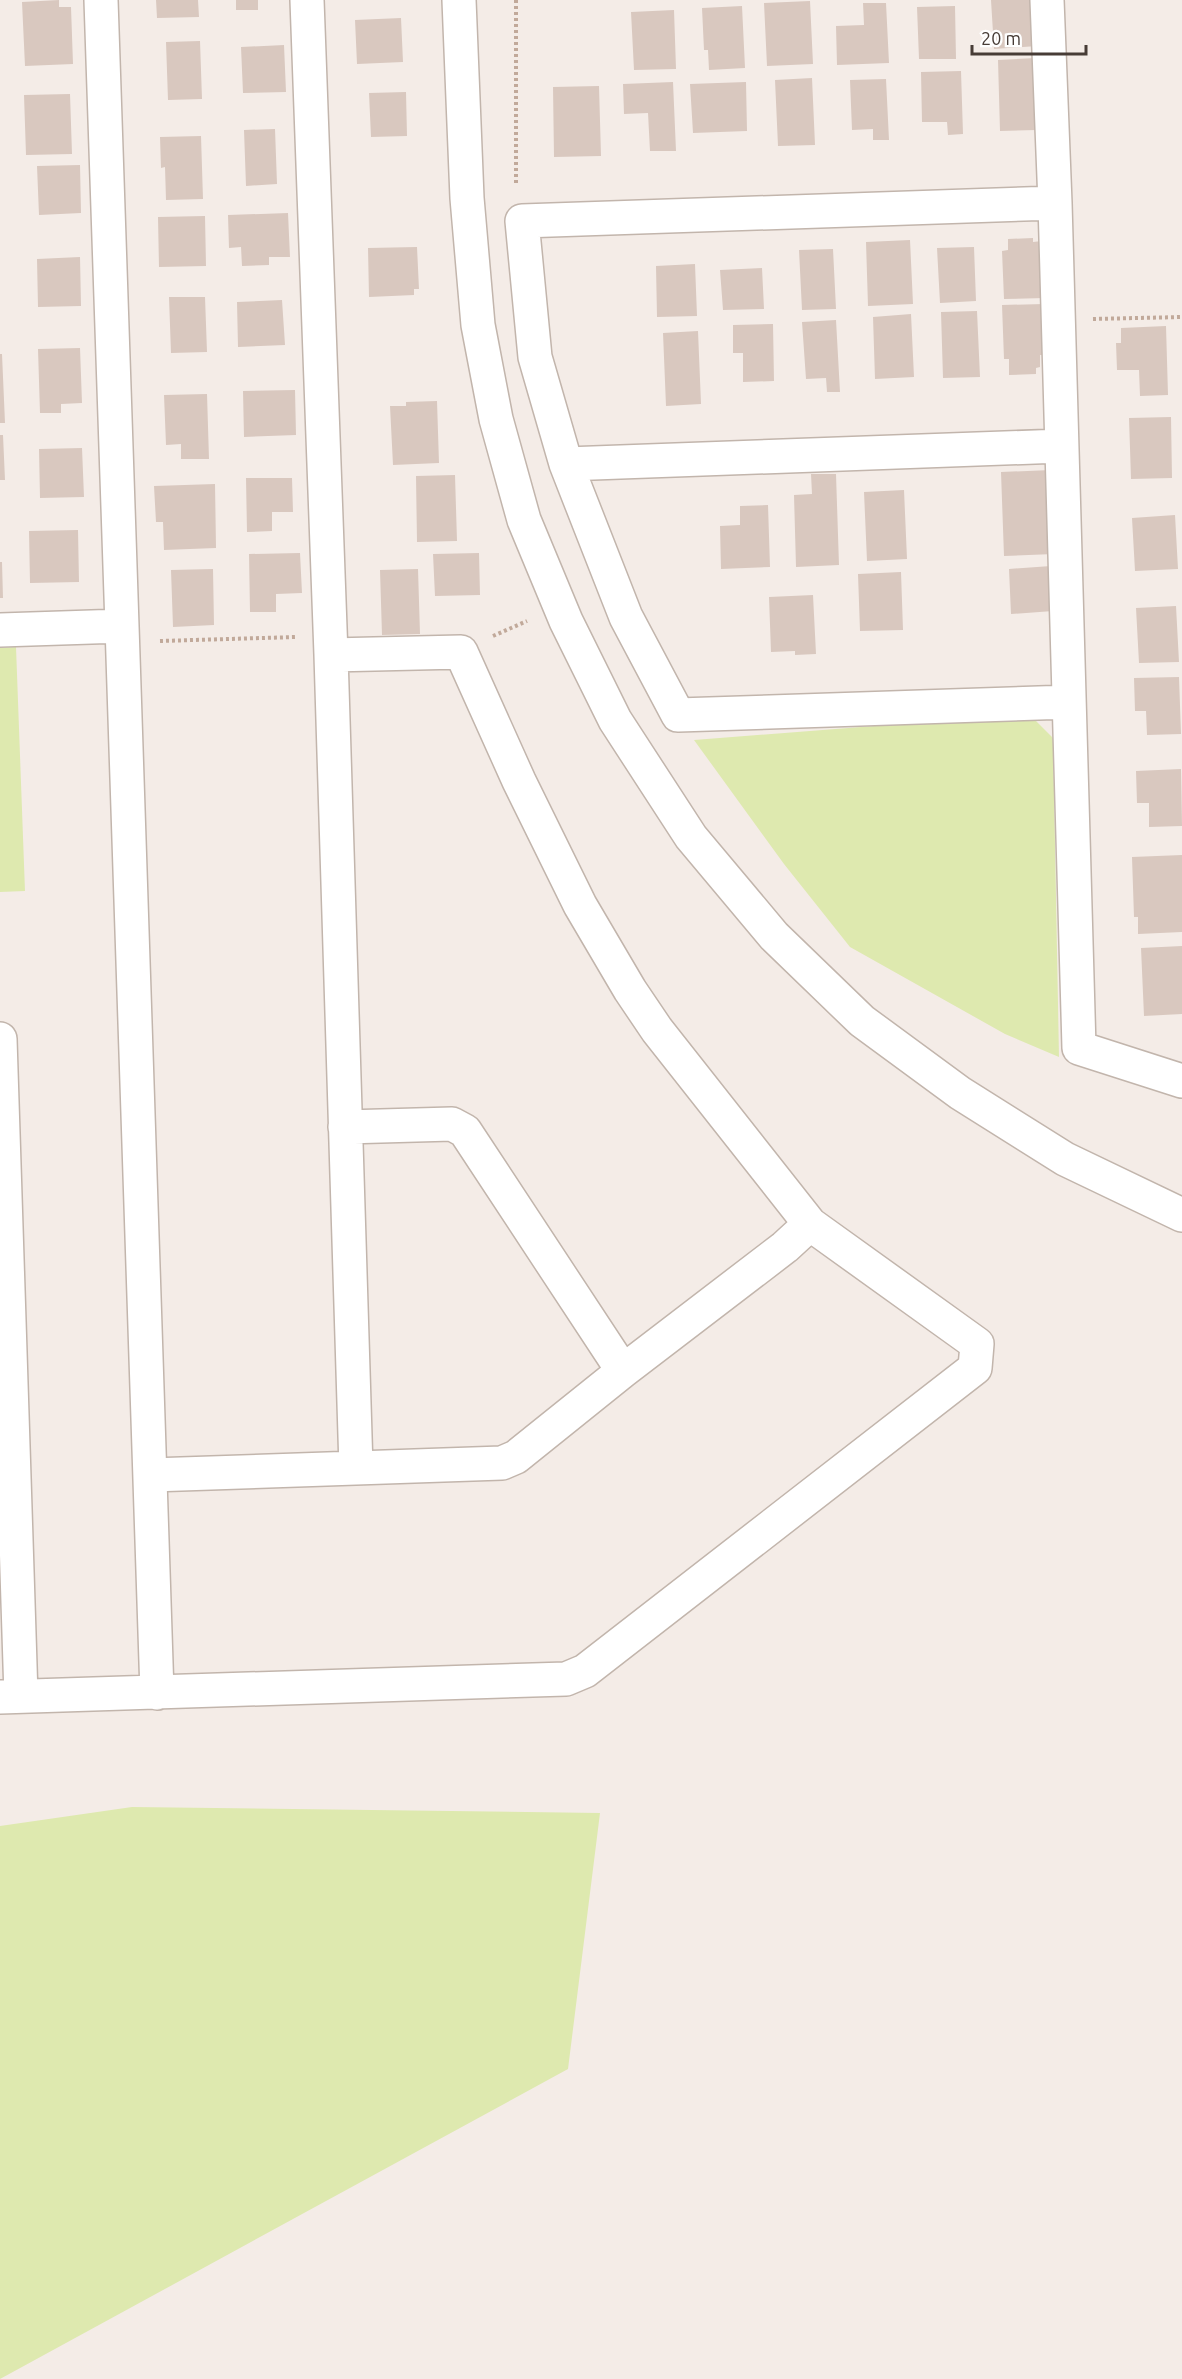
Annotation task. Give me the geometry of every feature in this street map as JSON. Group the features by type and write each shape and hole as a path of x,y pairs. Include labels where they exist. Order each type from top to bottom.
{"street":[{"path":"101,0 157,1693"},
{"path":"307,0 356,1468"},
{"path":"459,0 467,198 478,325 496,419 524,520 566,621 615,720 691,837 774,936 862,1021 960,1093 1065,1159 1182,1215"},
{"path":"1047,0 1079,1047 1182,1081"},
{"path":"1055,203 522,221 536,357 566,464 627,617 678,715 1069,702"},
{"path":"566,464 1061,446"},
{"path":"0,630 122,634"},
{"path":"0,1039 11,1696 566,1679 585,1671 975,1368 976,1344 810,1224 657,1030 630,990 580,905 519,781 461,652 330,645"},
{"path":"345,1127 452,1124 465,1131 623,1371"},
{"path":"151,1475 502,1463 516,1457 623,1371 785,1247 810,1224"}],"path":[{"path":"516,0 515,179 522,221"},
{"path":"1058,320 1182,316"},
{"path":"122,634 330,645"}],"green space":[{"path":"16,647 25,891 0,892 0,648"},
{"path":"1029,714 1053,738 1059,1057 1005,1034 850,947 784,864 694,740"},
{"path":"132,1807 600,1813 568,2069 0,2379 0,1826"}],"building":[{"path":"59,0 59,7 71,7 73,64 25,66 22,2"},
{"path":"156,0 198,0 199,17 157,18"},
{"path":"236,0 258,0 258,10 236,10"},
{"path":"991,0 1035,0 1037,46 994,49"},
{"path":"810,1 813,64 767,66 764,3"},
{"path":"863,3 886,3 889,63 837,65 836,26 864,25"},
{"path":"742,6 745,68 709,70 708,50 704,50 702,8"},
{"path":"955,6 956,59 919,59 917,7"},
{"path":"674,10 676,69 634,70 631,12"},
{"path":"401,18 403,62 357,64 355,20"},
{"path":"200,41 202,99 168,100 166,42"},
{"path":"284,45 286,92 243,93 241,47"},
{"path":"1035,58 1037,130 1000,131 998,60"},
{"path":"961,71 963,134 948,135 947,122 922,122 921,72"},
{"path":"812,78 815,145 778,146 775,80"},
{"path":"886,79 889,140 873,140 873,129 852,130 850,80"},
{"path":"673,82 676,151 650,151 648,113 624,114 623,84"},
{"path":"746,82 747,131 693,133 690,84"},
{"path":"599,86 601,156 554,157 553,87"},
{"path":"406,92 407,136 371,137 369,93"},
{"path":"70,94 72,154 26,155 24,95"},
{"path":"275,129 277,184 246,186 244,130"},
{"path":"201,136 203,199 166,200 165,167 161,168 160,137"},
{"path":"80,165 81,213 39,215 37,166"},
{"path":"288,213 290,257 269,257 269,265 242,266 241,247 229,248 228,215"},
{"path":"205,216 206,266 159,267 158,217"},
{"path":"1033,238 1033,242 1042,241 1045,298 1004,299 1002,251 1008,250 1008,239"},
{"path":"910,240 913,304 868,306 866,242"},
{"path":"417,247 419,289 414,289 414,295 369,297 368,248"},
{"path":"974,247 976,301 940,303 937,248"},
{"path":"833,249 836,309 802,310 799,250"},
{"path":"80,257 81,306 38,307 37,259"},
{"path":"695,264 697,316 657,317 656,266"},
{"path":"762,268 764,309 723,310 720,270"},
{"path":"169,297 205,297 207,352 171,353"},
{"path":"282,300 285,345 238,347 237,302"},
{"path":"1044,304 1045,355 1040,355 1040,367 1036,368 1036,374 1009,375 1009,359 1004,359 1002,305"},
{"path":"977,311 980,377 943,378 941,312"},
{"path":"911,314 914,377 875,379 873,317"},
{"path":"836,320 840,392 827,392 826,378 806,379 802,322"},
{"path":"773,324 774,381 743,382 743,353 733,353 733,325"},
{"path":"1166,326 1168,395 1140,396 1139,370 1117,370 1116,343 1121,343 1121,328"},
{"path":"698,331 701,404 666,406 663,333"},
{"path":"80,348 82,403 61,404 61,413 40,413 38,349"},
{"path":"0,354 2,354 5,423 0,423"},
{"path":"295,390 296,435 244,437 243,391"},
{"path":"207,394 209,459 181,459 181,444 166,445 164,395"},
{"path":"437,401 439,463 393,465 390,406 406,406 406,402"},
{"path":"1171,417 1172,478 1131,479 1129,418"},
{"path":"0,435 3,435 5,480 0,480"},
{"path":"82,448 84,497 40,498 39,449"},
{"path":"1051,470 1054,554 1004,556 1001,472"},
{"path":"811,474 836,474 839,565 796,567 794,495 812,494"},
{"path":"455,475 457,541 417,542 416,476"},
{"path":"246,478 292,478 293,512 272,512 272,531 247,532"},
{"path":"215,484 216,548 164,550 163,522 156,522 154,486"},
{"path":"904,490 907,559 867,561 864,492"},
{"path":"768,505 770,567 721,569 720,526 740,525 740,506"},
{"path":"1175,515 1178,569 1135,571 1132,518"},
{"path":"78,530 79,582 30,583 29,531"},
{"path":"300,553 302,593 276,594 276,612 250,612 249,554"},
{"path":"479,553 480,595 435,596 433,554"},
{"path":"0,562 2,562 3,598 0,598"},
{"path":"1051,566 1053,611 1011,614 1009,569"},
{"path":"213,569 214,625 173,627 171,570"},
{"path":"418,569 420,634 382,635 380,570"},
{"path":"901,572 903,630 860,631 858,574"},
{"path":"813,595 816,654 795,655 795,651 771,652 769,597"},
{"path":"1176,606 1179,662 1139,663 1136,608"},
{"path":"1179,677 1181,734 1147,735 1146,711 1135,711 1134,678"},
{"path":"1181,769 1182,826 1149,827 1149,803 1137,803 1136,771"},
{"path":"1182,855 1182,932 1138,934 1138,917 1134,917 1132,857"},
{"path":"1182,946 1182,1014 1144,1016 1141,948"}]}
